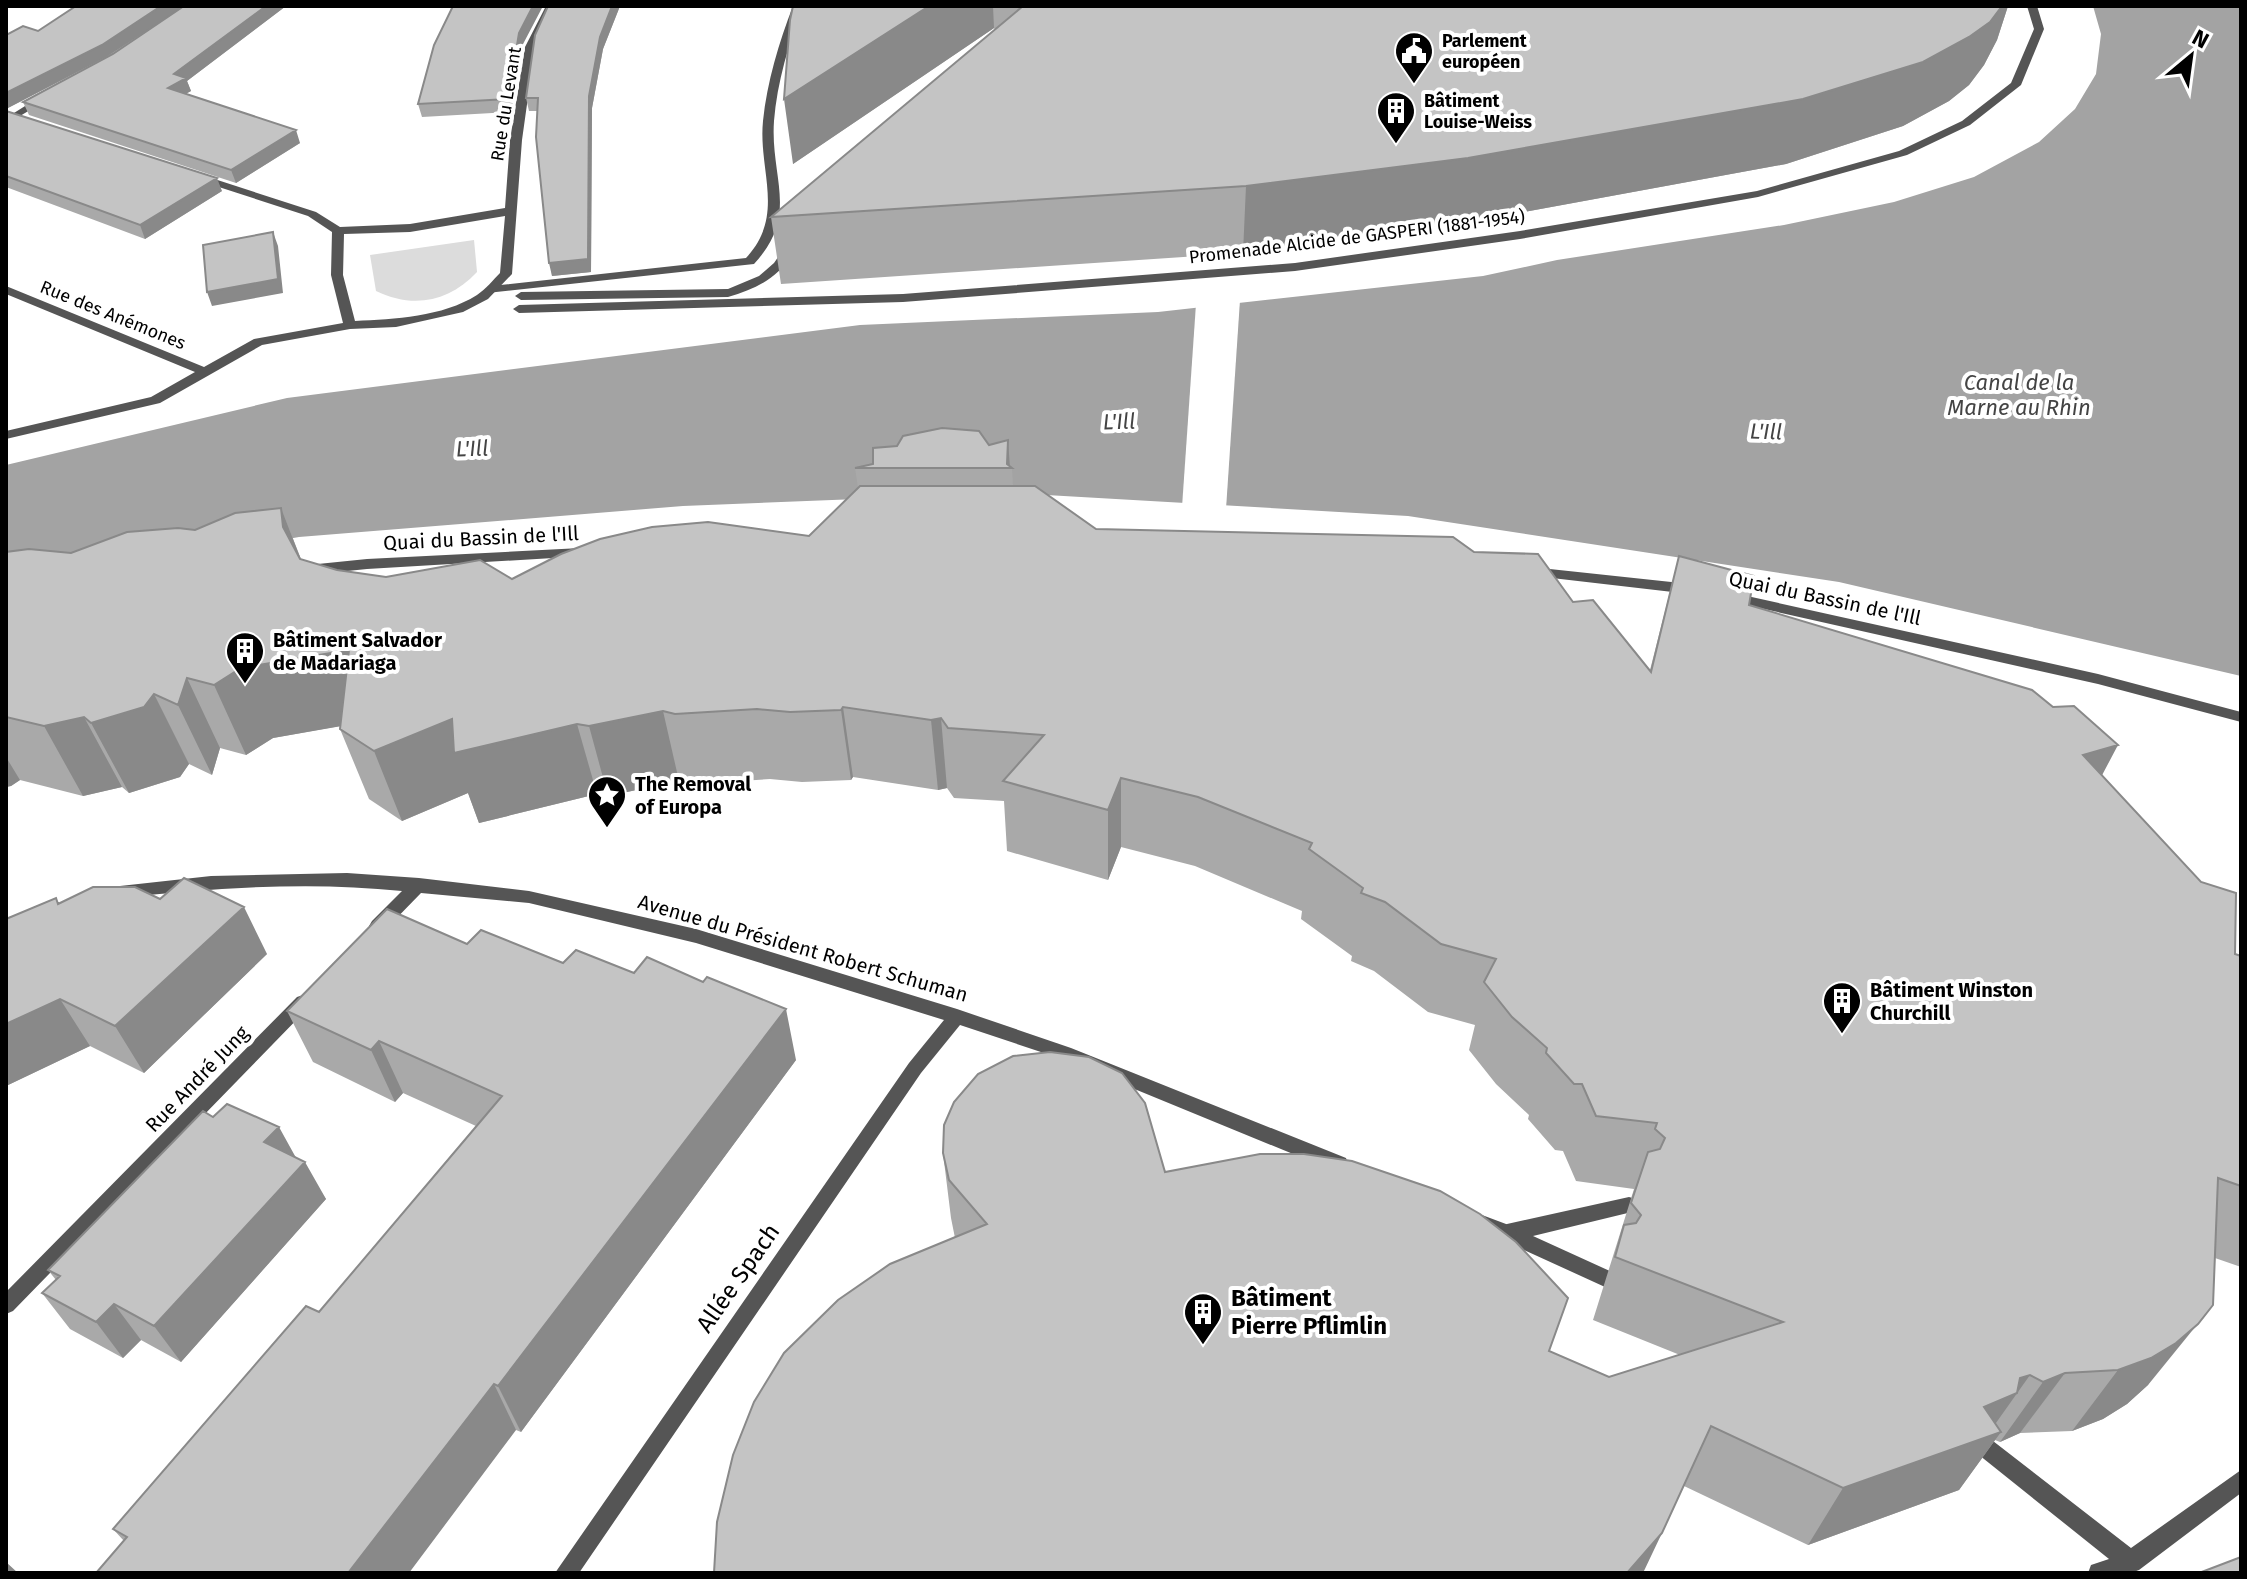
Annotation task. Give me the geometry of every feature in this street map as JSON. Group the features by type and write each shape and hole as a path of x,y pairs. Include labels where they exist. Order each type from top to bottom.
{"street":[{"name":"Rue du Levant","path":"487,293 506,274 516,140 530,47 551,6"},
{"path":"6,435 155,400 258,342 350,325 396,323 459,309 487,293 750,261 766,247 775,221 767,124 798,6"},
{"name":"Promenade Alcide de GASPERI (1881-1954)","path":"519,309 903,298 1295,267 1520,235 1758,194 1903,153 1966,123 2016,85 2039,29 2032,6"},
{"path":"8,116 61,89"},
{"path":"8,116 26,122"},
{"path":"187,173 312,214 338,231 410,228 511,211"},
{"path":"487,293 728,293 749,288 784,260 790,246 775,221"},
{"path":"338,231 337,275 350,325"},
{"name":"Rue des Anémones","path":"6,290 205,372"},
{"name":"Quai du Bassin de l'Ill","path":"293,572 367,564 594,553"},
{"name":"Quai du Bassin de l'Ill","path":"1517,571 1676,586 2098,679 2241,717"},
{"name":"Avenue du Président Robert Schuman","path":"100,895 211,882 347,879 529,897 682,932 957,1016 1065,1053 1363,1174"},
{"path":"363,941 419,884"},
{"name":"Rue André Jung","path":"6,1305 318,986"},
{"name":"Allée Spach","path":"566,1573 906,1081 957,1016"},
{"path":"1507,1233 1629,1205"},
{"path":"1464,1215 1605,1278"},
{"path":"1986,1448 2131,1562"},
{"path":"2099,1573 2131,1562 2241,1480"}],"shaded area":[{"path":"474,240 477,272 455,290 430,300 417,301 390,297 376,291 370,255"}],"water":[{"name":"Canal de la Marne au Rhin","path":"2093,6 2241,6 2241,676 1839,582 1408,516 1011,493 683,506 299,537 6,589 6,465 287,398 860,325 1158,312 1483,276 1557,260 1784,225 1894,202 1974,177 2039,142 2075,109 2096,74 2101,34"}],"pier":[{"path":"1240,300 1226,509 1182,507 1196,304"}],"building":[{"path":"76,6 161,6 102,45 6,93 6,35 23,26 38,31"},
{"path":"184,6 266,6 174,74 186,78 168,88 296,130 231,170 23,102 113,54"},
{"path":"453,6 533,6 519,33 508,99 418,104 434,45"},
{"path":"548,6 612,6 600,37 589,96 588,259 549,263 536,137 538,98 526,98 535,35"},
{"path":"793,6 929,6 784,99"},
{"name":"Bâtiment Louise-Weiss","path":"1023,6 2002,6 1990,22 1969,37 1923,62 1803,99 1468,158 1246,186 771,217"},
{"path":"6,111 217,178 140,225 6,176"},
{"path":"273,232 278,279 207,292 203,245"},
{"path":"942,428 979,431 989,445 1008,440 1007,464 1012,468 855,468 873,464 873,448 897,446 903,436"},
{"path":"860,486 1035,486 1096,529 1453,537 1474,552 1538,554 1573,602 1593,600 1651,672 1679,556 1754,576 1749,605 2032,690 2053,707 2074,706 2118,745 2083,755 2201,882 2236,893 2235,954 2241,956 2241,1186 2218,1178 2213,1305 2198,1324 2176,1343 2151,1358 2118,1370 2065,1373 2043,1382 2030,1375 2020,1378 2017,1393 1984,1407 2001,1432 1843,1488 1711,1426 1662,1533 1627,1573 714,1573 717,1522 733,1455 754,1402 784,1353 838,1300 890,1264 987,1224 949,1180 943,1153 944,1125 954,1102 978,1074 1013,1056 1050,1052 1089,1057 1122,1073 1145,1103 1165,1172 1260,1154 1304,1154 1352,1161 1440,1191 1480,1214 1516,1242 1568,1298 1549,1351 1609,1377 1783,1322 1615,1257 1624,1225 1636,1223 1641,1215 1631,1203 1648,1152 1660,1149 1665,1138 1655,1129 1657,1123 1596,1116 1582,1084 1574,1084 1546,1053 1547,1048 1512,1017 1484,982 1496,959 1441,944 1385,902 1361,893 1363,888 1309,849 1312,843 1198,797 1121,778 1108,810 1003,781 1044,735 948,728 941,718 931,720 843,707 841,710 790,712 757,709 675,714 663,711 589,726 577,724 454,753 452,719 374,751 340,729 349,650 241,668 214,685 187,678 178,705 154,694 144,707 91,723 84,717 44,726 6,717 6,552 29,549 71,553 127,532 178,528 195,530 235,513 281,508 283,527 300,559 337,570 386,577 480,560 512,579 561,554 600,539 652,527 708,522 809,536"},
{"path":"184,878 244,907 115,1026 60,999 6,1024 6,919 56,898 58,904 93,887 135,887 160,899"},
{"path":"387,909 467,944 481,930 563,963 576,950 634,973 647,957 703,982 707,977 786,1009 498,1386 494,1384 348,1573 96,1573 127,1537 113,1529 306,1306 319,1312 502,1096 379,1041 371,1050 287,1011"},
{"path":"227,1104 279,1127 264,1142 305,1162 154,1326 114,1304 96,1322 42,1293 60,1276 48,1270 203,1111 213,1117"},
{"path":"2241,1557 2241,1573 2199,1573"}],"place":[{"name":"Parlement européen","path":"1414,85"},
{"name":"Bâtiment Louise-Weiss","path":"1396,145"},
{"name":"Bâtiment Salvador de Madariaga","path":"245,685"},
{"name":"The Removal of Europa","path":"607,829"},
{"name":"Bâtiment Winston Churchill","path":"1842,1035"},
{"name":"Bâtiment Pierre Pflimlin","path":"1203,1346"}],"water label":[{"name":"L'Ill","path":"1119,421"},
{"name":"L'Ill","path":"1766,431"},
{"name":"L'Ill","path":"472,448"}]}
